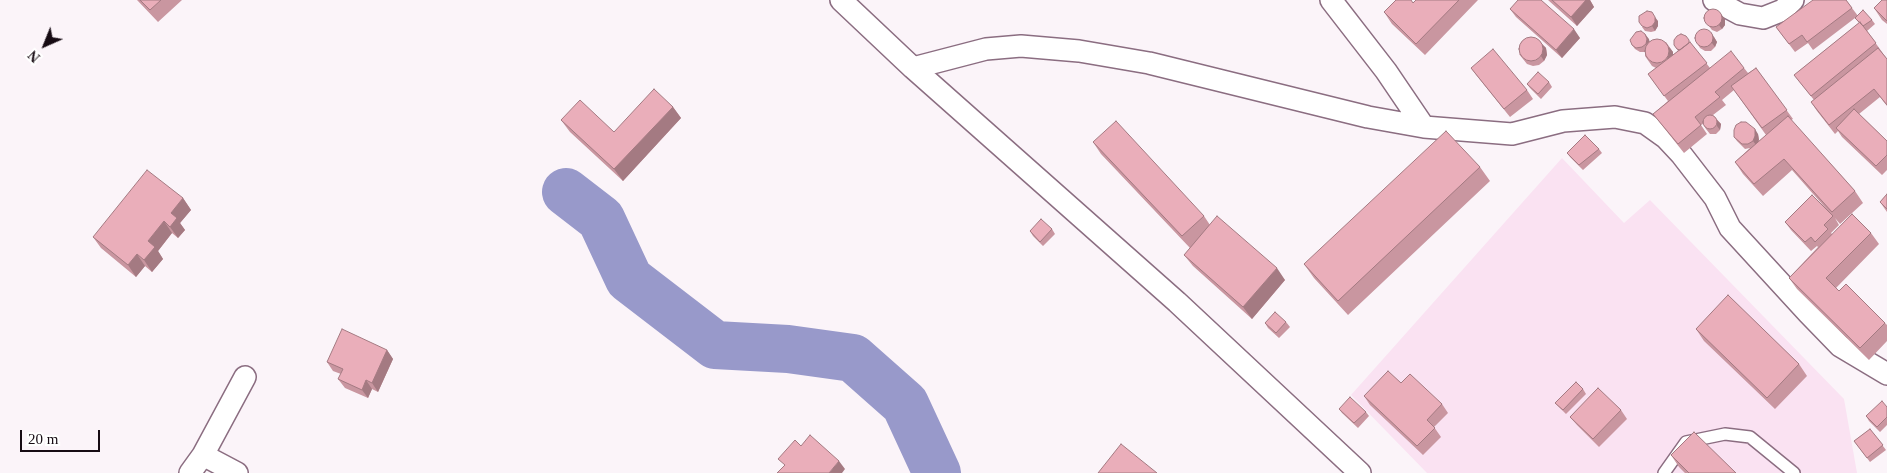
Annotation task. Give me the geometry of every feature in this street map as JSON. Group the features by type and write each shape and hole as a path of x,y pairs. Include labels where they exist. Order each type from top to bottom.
{"street":[{"path":"841,0 914,68 1177,302 1360,473"},
{"path":"1331,0 1386,71 1424,127"},
{"path":"1714,0 1740,14 1763,18 1783,10 1793,0"},
{"path":"914,68 986,49 1021,46 1079,51 1149,63 1368,117 1424,127 1512,134 1563,121 1615,117 1645,123 1666,138 1681,154 1715,198 1730,228 1814,320 1840,346 1887,374"},
{"path":"190,473 203,454 245,377"},
{"path":"203,454 237,473"}],"lane":[{"path":"1664,473 1686,442 1725,434 1750,437 1794,473"}],"shaded area":[{"path":"1562,158 1624,223 1650,200 1844,399 1857,473 1427,473 1351,395"}],"building":[{"path":"140,0 161,0 150,10"},
{"path":"1396,0 1411,0 1413,3 1416,0 1459,0 1416,44 1384,12"},
{"path":"1518,0 1541,0 1574,29 1556,50 1510,9"},
{"path":"1552,0 1586,0 1571,17"},
{"path":"1813,0 1846,0 1852,8 1807,42 1802,35 1789,44 1776,27"},
{"path":"1882,0 1887,0 1887,21 1874,8"},
{"path":"1713,9 1719,12 1722,18 1719,24 1713,27 1707,24 1704,18 1707,12"},
{"path":"1863,10 1872,20 1863,26 1855,18"},
{"path":"1647,11 1652,12 1655,22 1647,28 1639,22 1639,16"},
{"path":"1860,22 1876,43 1811,96 1794,75"},
{"path":"1704,29 1710,32 1713,38 1710,44 1704,47 1698,44 1695,38 1698,32"},
{"path":"1641,31 1647,39 1646,44 1636,48 1630,40 1636,32"},
{"path":"1681,34 1686,36 1689,43 1680,50 1674,45 1674,40"},
{"path":"1531,37 1540,40 1543,49 1540,58 1531,61 1522,58 1519,49 1522,40"},
{"path":"1657,39 1666,42 1669,51 1666,60 1657,63 1648,60 1645,51 1648,42"},
{"path":"1690,42 1707,63 1664,96 1648,74"},
{"path":"1878,48 1887,59 1887,105 1874,89 1829,125 1811,102"},
{"path":"1493,49 1527,90 1504,109 1471,68"},
{"path":"1731,51 1744,68 1715,92 1720,97 1695,117 1701,125 1678,144 1653,114"},
{"path":"1756,68 1787,110 1762,128 1731,86"},
{"path":"1538,72 1549,82 1538,94 1527,84"},
{"path":"654,89 673,107 614,169 561,120 580,100 614,132"},
{"path":"1854,109 1887,141 1887,155 1876,166 1836,128"},
{"path":"1707,115 1713,115 1717,122 1713,129 1707,129 1703,125 1703,119"},
{"path":"1788,116 1855,191 1832,212 1784,159 1754,184 1735,162"},
{"path":"1116,121 1204,216 1182,236 1093,142"},
{"path":"1746,122 1755,129 1753,141 1748,144 1742,144 1734,137 1736,125"},
{"path":"1446,131 1480,167 1338,301 1304,264"},
{"path":"1585,135 1599,149 1579,165 1567,153"},
{"path":"147,170 183,198 171,213 177,218 170,227 164,221 148,241 155,247 144,260 137,254 128,265 93,237"},
{"path":"1887,194 1887,209 1880,202"},
{"path":"1812,195 1833,216 1824,225 1828,229 1815,242 1811,237 1805,242 1785,222"},
{"path":"1852,214 1871,233 1826,278 1839,291 1846,284 1885,323 1860,348 1789,278"},
{"path":"1217,216 1277,268 1243,307 1184,255"},
{"path":"1041,219 1052,229 1040,242 1030,231"},
{"path":"1728,295 1799,364 1767,398 1696,329"},
{"path":"1275,312 1286,322 1276,333 1265,323"},
{"path":"342,329 387,350 372,383 366,380 362,390 338,379 343,369 327,362"},
{"path":"1388,371 1401,383 1410,374 1442,404 1427,420 1435,428 1417,446 1364,396"},
{"path":"1576,382 1583,389 1563,410 1555,403"},
{"path":"1598,388 1621,410 1593,439 1570,417"},
{"path":"1350,397 1366,412 1354,423 1339,409"},
{"path":"1882,401 1887,407 1887,417 1877,427 1866,416"},
{"path":"1870,429 1883,445 1867,458 1854,441"},
{"path":"1694,432 1736,473 1689,473 1671,455"},
{"path":"810,435 839,461 829,473 777,473 785,465 778,459 795,440 801,446"},
{"path":"1121,444 1157,473 1098,473"}],"waterway":[{"path":"566,192 601,219 629,279 715,345 788,349 853,358 905,404 937,473"}]}
